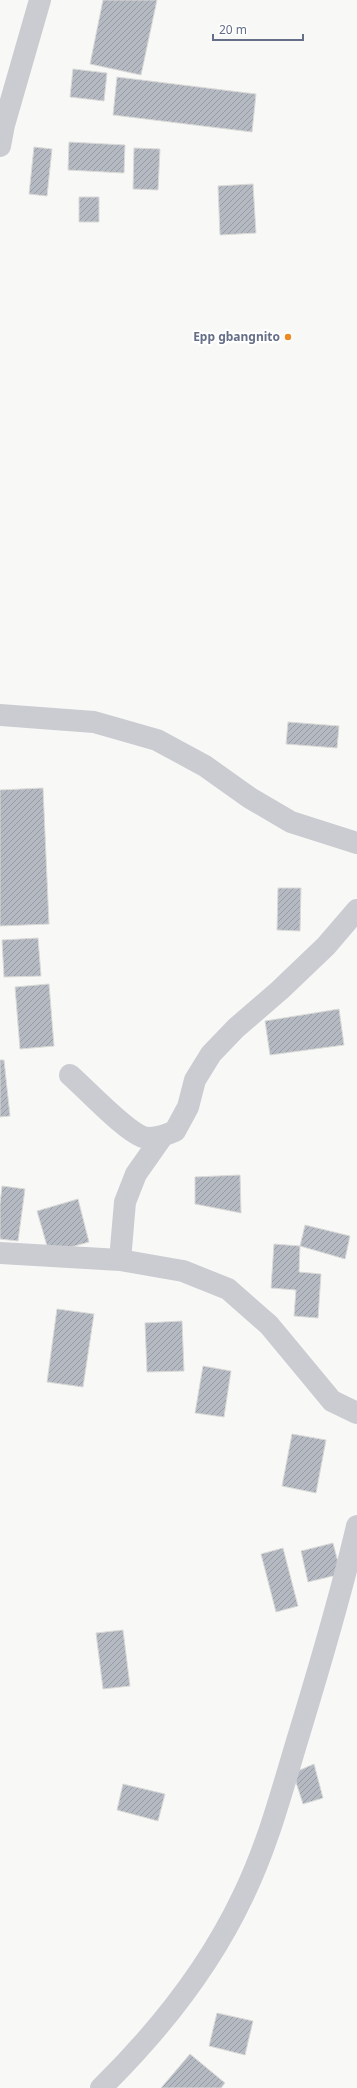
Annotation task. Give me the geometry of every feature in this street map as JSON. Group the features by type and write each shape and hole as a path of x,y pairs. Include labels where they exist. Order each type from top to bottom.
{"street":[{"path":"1,131 40,0"},
{"path":"0,715 94,722 157,740 206,766 250,798 291,822 357,844"},
{"path":"70,1075 128,1128 143,1137 162,1137 176,1131 188,1107 195,1080 211,1054 236,1028 280,990 326,946 357,910"},
{"path":"120,1260 124,1202 136,1174 162,1137"},
{"path":"0,1253 120,1260 183,1271 228,1289 269,1325 332,1401 357,1413"},
{"path":"101,2088 133,2057 177,2004 218,1942 243,1898 265,1847 338,1606 357,1526"}],"building":[{"path":"103,0 157,0 141,75 90,64"},
{"path":"73,69 107,73 104,101 70,97"},
{"path":"117,77 256,94 252,132 113,115"},
{"path":"69,142 125,145 124,173 68,170"},
{"path":"34,147 52,149 47,196 29,194"},
{"path":"134,148 160,149 158,190 133,189"},
{"path":"253,184 256,233 220,235 218,186"},
{"path":"79,197 99,197 99,222 79,222"},
{"path":"288,722 339,726 337,748 286,744"},
{"path":"43,788 49,924 0,926 0,790"},
{"path":"278,888 301,888 300,931 277,930"},
{"path":"38,938 41,976 4,977 2,940"},
{"path":"49,984 54,1046 20,1049 15,987"},
{"path":"339,1009 344,1045 270,1055 265,1021"},
{"path":"0,1060 4,1060 10,1116 0,1117"},
{"path":"240,1175 241,1213 195,1204 195,1177"},
{"path":"2,1186 25,1189 18,1241 0,1239 0,1204"},
{"path":"78,1199 89,1242 49,1253 37,1211"},
{"path":"305,1225 350,1236 345,1259 300,1246"},
{"path":"274,1244 300,1246 299,1272 321,1274 318,1318 294,1316 296,1290 271,1288"},
{"path":"57,1309 94,1314 83,1387 47,1382"},
{"path":"182,1321 184,1371 147,1372 145,1323"},
{"path":"203,1366 231,1371 224,1417 195,1413"},
{"path":"292,1434 326,1440 316,1493 282,1486"},
{"path":"333,1543 341,1574 308,1582 301,1551"},
{"path":"283,1548 298,1606 276,1612 261,1554"},
{"path":"123,1630 130,1686 103,1689 96,1633"},
{"path":"314,1764 323,1798 303,1804 293,1773"},
{"path":"123,1784 165,1794 158,1821 117,1810"},
{"path":"217,2013 253,2021 245,2055 209,2046"},
{"path":"190,2054 225,2083 221,2088 161,2088"}],"place":[{"name":"Epp gbangnito","path":"288,337"}]}
